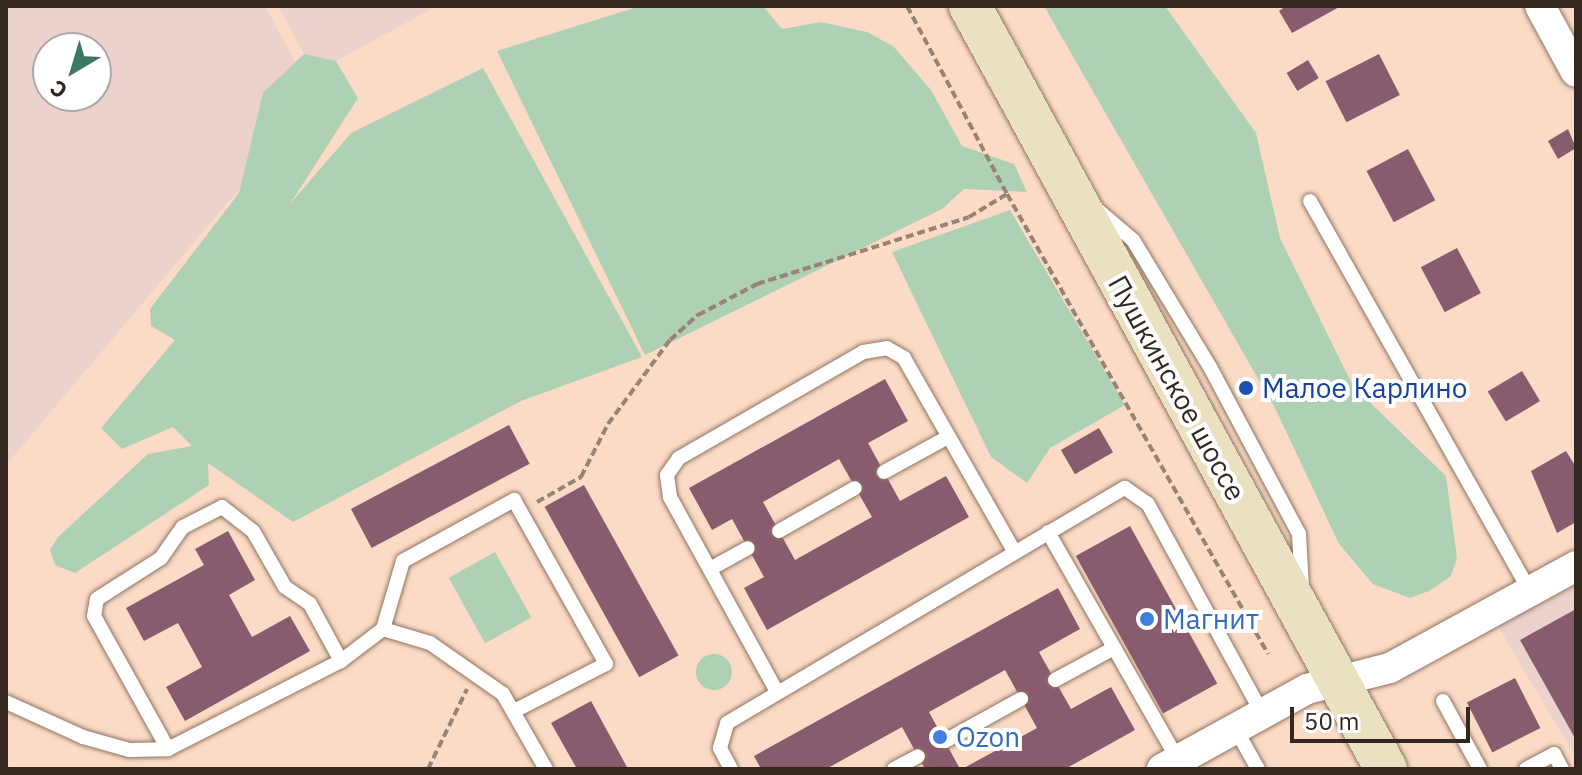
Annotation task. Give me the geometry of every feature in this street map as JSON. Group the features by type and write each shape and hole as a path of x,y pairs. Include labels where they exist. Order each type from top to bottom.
{"main road":[{"name":"Пушкинское шоссе","path":"970,6 1386,769"}],"street":[{"path":"1540,6 1576,72"},
{"path":"1170,764 1307,689 1340,684 1390,668 1576,566"}],"lane":[{"path":"1310,201 1529,590"},
{"path":"776,690 670,497 667,475 679,458 863,352 887,348 904,358 1014,551"},
{"path":"884,472 948,437"},
{"path":"779,531 855,488"},
{"path":"731,769 721,733 776,690 1125,488 1148,504 1262,713"},
{"path":"6,702 83,737 129,750 168,749 341,661 383,629 403,561 514,500 606,664 516,710"},
{"path":"168,749 94,616 97,599 161,558 183,527 222,507 253,531 285,587 310,604 341,661"},
{"path":"1048,532 1114,648 1170,764"},
{"path":"710,569 748,548"},
{"path":"383,629 430,643 475,672 516,710 546,769"},
{"path":"1055,680 1114,648"},
{"path":"945,741 1021,699"},
{"path":"1443,701 1480,769"},
{"path":"1235,728 1258,769"},
{"path":"1526,769 1554,754 1562,769"},
{"path":"894,769 918,756"}],"path":[{"path":"907,6 1007,194"},
{"path":"428,769 475,672"}],"shaded area":[{"path":"6,6 265,6 315,99 6,465"},
{"path":"278,6 437,6 336,61 304,54"},
{"path":"1576,586 1576,758 1498,626"}],"green space":[{"path":"640,6 763,6 782,29 821,22 867,32 893,46 931,90 962,146 1014,164 1027,192 964,189 942,209 645,355 497,51"},
{"path":"1044,6 1165,6 1256,133 1280,238 1353,386 1446,476 1457,558 1451,576 1429,591 1410,598 1373,584 1339,544 1276,410"},
{"path":"304,54 336,61 358,98 290,204 351,133 483,68 642,357 521,401 293,522 208,463 209,485 75,573 55,565 50,550 58,537 148,454 192,446 173,427 122,449 101,428 175,340 151,326 150,309 239,193 263,93"},
{"path":"1010,210 1125,405 1050,448 1027,483 991,457 892,252"},
{"path":"495,552 531,618 485,643 449,578"},
{"path":"714,654 726,660 732,672 726,684 714,690 702,684 696,672 702,660"}],"building":[{"path":"1286,6 1341,6 1292,33 1279,11"},
{"path":"1379,54 1400,95 1346,122 1326,81"},
{"path":"1308,60 1319,78 1297,91 1287,73"},
{"path":"1568,129 1576,148 1558,159 1548,141"},
{"path":"1408,149 1435,200 1394,222 1367,171"},
{"path":"1457,248 1481,293 1445,312 1421,267"},
{"path":"1522,371 1540,401 1506,422 1488,392"},
{"path":"885,379 908,421 868,443 900,501 946,476 969,517 767,630 744,588 764,577 732,519 712,530 689,488","holes":["839,459 872,517 795,560 763,502"]},
{"path":"509,425 530,464 372,548 351,509"},
{"path":"1099,428 1113,452 1075,474 1061,450"},
{"path":"1566,451 1576,467 1576,522 1557,533 1531,471"},
{"path":"584,485 679,656 639,677 545,507"},
{"name":"Магнит","path":"1130,526 1217,683 1163,713 1076,556"},
{"path":"228,531 255,580 229,595 252,637 290,616 310,651 185,721 166,687 202,667 178,623 144,641 126,608 204,565 195,549"},
{"path":"1058,588 1080,629 1039,652 1071,709 1111,687 1135,730 1065,769 962,769 1037,728 1005,670 929,712 960,769 925,769 902,727 826,769 761,769 754,756"},
{"path":"1576,609 1576,740 1520,640"},
{"path":"1515,678 1540,728 1492,752 1467,703"},
{"path":"591,701 628,769 577,769 551,723"}],"place":[{"name":"Малое Карлино","path":"1246,388"},
{"name":"Магнит","path":"1147,619"},
{"name":"Ozon","path":"940,737"}]}
